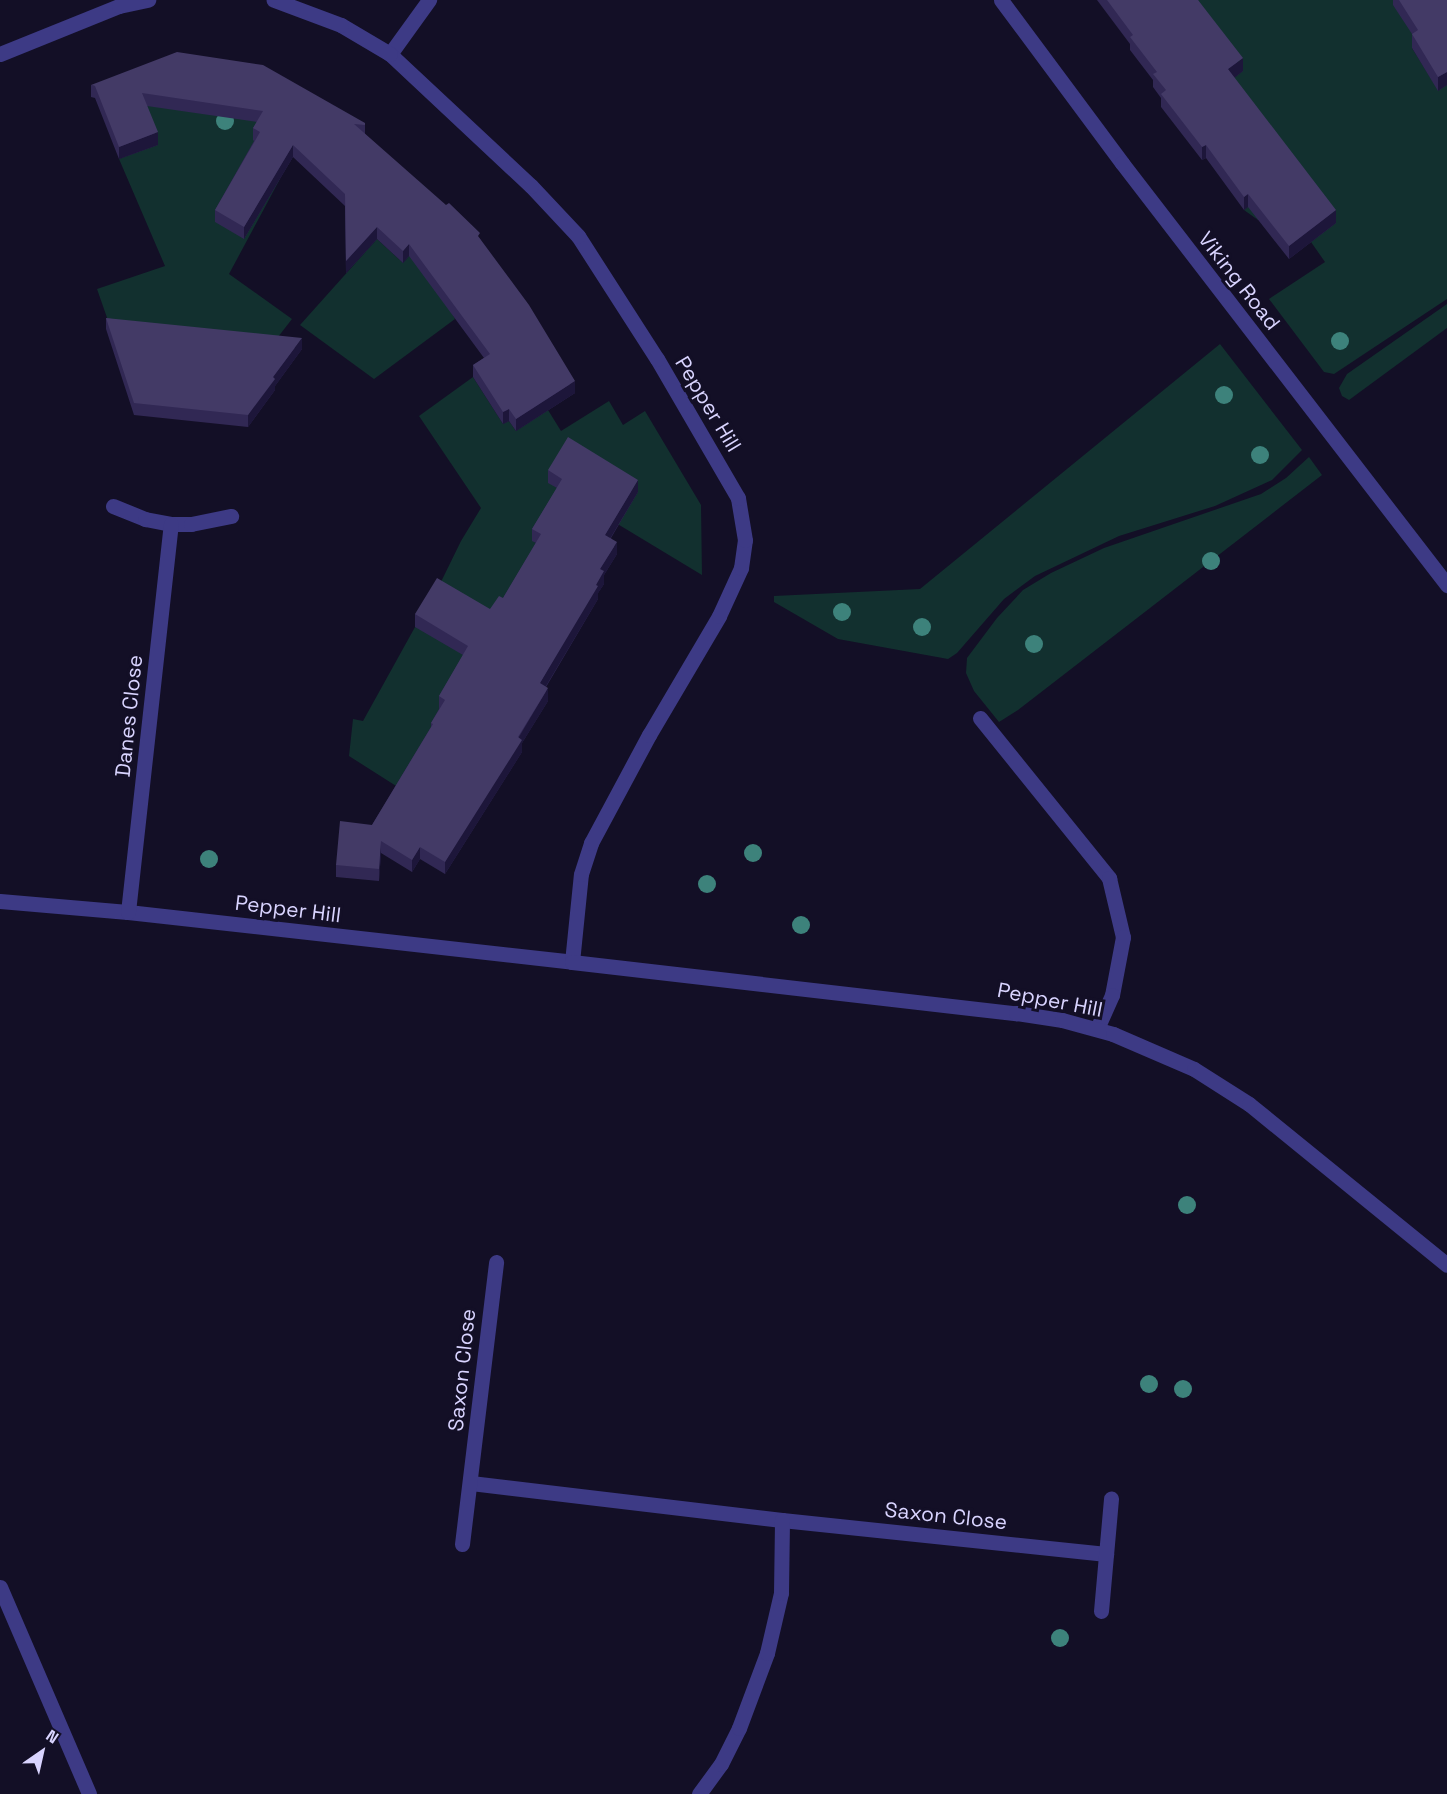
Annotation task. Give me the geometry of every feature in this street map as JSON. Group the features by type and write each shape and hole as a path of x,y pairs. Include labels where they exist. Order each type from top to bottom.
{"street":[{"path":"0,54 119,6 148,0"},
{"name":"Pepper Hill","path":"274,0 341,25 390,54 531,186 578,236 686,408 733,489 742,510 744,557 730,595 627,773 589,848 581,874 572,962"},
{"path":"390,54 429,0"},
{"name":"Viking Road","path":"1001,0 1103,139 1447,585"},
{"path":"113,506 145,519 171,524 191,524 231,516"},
{"name":"Danes Close","path":"128,912 171,524"},
{"path":"980,718 1109,878 1123,937 1112,995 1097,1029"},
{"name":"Pepper Hill","path":"0,901 128,912 975,1008 1062,1020 1097,1029 1153,1050 1218,1084 1282,1130 1444,1257"},
{"name":"Saxon Close","path":"462,1544 496,1262"},
{"name":"Saxon Close","path":"471,1483 782,1520 1106,1554"},
{"path":"1101,1611 1111,1498"},
{"path":"699,1794 721,1764 739,1728 767,1653 781,1593 782,1520"},
{"path":"0,1587 89,1794"}],"green space":[{"path":"1175,0 1401,0 1418,44 1412,48 1438,90 1447,85 1447,299 1334,374 1324,372 1269,299 1325,262 1311,242 1335,222 1305,184 1258,220 1244,210 1294,171"},
{"path":"135,85 281,93 250,161 280,179 229,274 292,319 271,346 112,332 97,289 165,266 119,159 158,144"},
{"path":"377,239 403,263 416,248 455,319 374,379 300,325"},
{"path":"1447,304 1447,328 1349,400 1342,396 1339,388 1347,374"},
{"path":"1220,344 1302,450 1272,480 1215,506 1119,536 1035,576 1004,599 957,653 948,659 838,639 774,602 774,596 920,589"},
{"path":"473,377 503,424 509,421 516,431 548,410 561,431 609,401 623,425 645,411 701,505 702,575 548,482 569,495 533,541 557,556 490,622 437,590 461,541 481,508 419,416"},
{"path":"1309,457 1322,475 1018,710 999,722 974,691 966,673 967,658 997,618 1023,590 1051,573 1104,548 1261,494 1286,478"},
{"path":"425,609 495,650 439,709 445,713 415,798 349,756 353,719 363,721"}],"building":[{"path":"1107,0 1198,0 1243,58 1228,69 1336,210 1289,246 1248,194 1244,197 1206,145 1202,147 1161,94 1166,90 1153,74 1157,72 1130,37 1133,35"},
{"path":"1399,0 1447,0 1447,72 1438,77 1412,34 1418,30"},
{"path":"177,52 263,65 365,123 365,125 354,124 446,205 449,203 480,233 478,236 529,305 575,381 516,419 509,409 503,412 473,365 490,354 409,244 403,251 377,227 346,261 345,194 293,145 244,227 215,210 260,132 253,128 263,111 142,93 158,132 119,147 95,86 91,85"},
{"path":"106,318 302,338 248,415 134,403"},
{"path":"568,437 638,480 605,535 617,542 600,569 604,571 596,585 598,586 540,683 548,688 518,737 522,740 445,862 420,847 412,860 381,841 379,869 336,865 340,821 372,825 433,724 431,723 445,700 439,696 468,646 415,614 437,578 490,609 499,596 503,598 541,534 532,529 562,479 548,470"}]}
